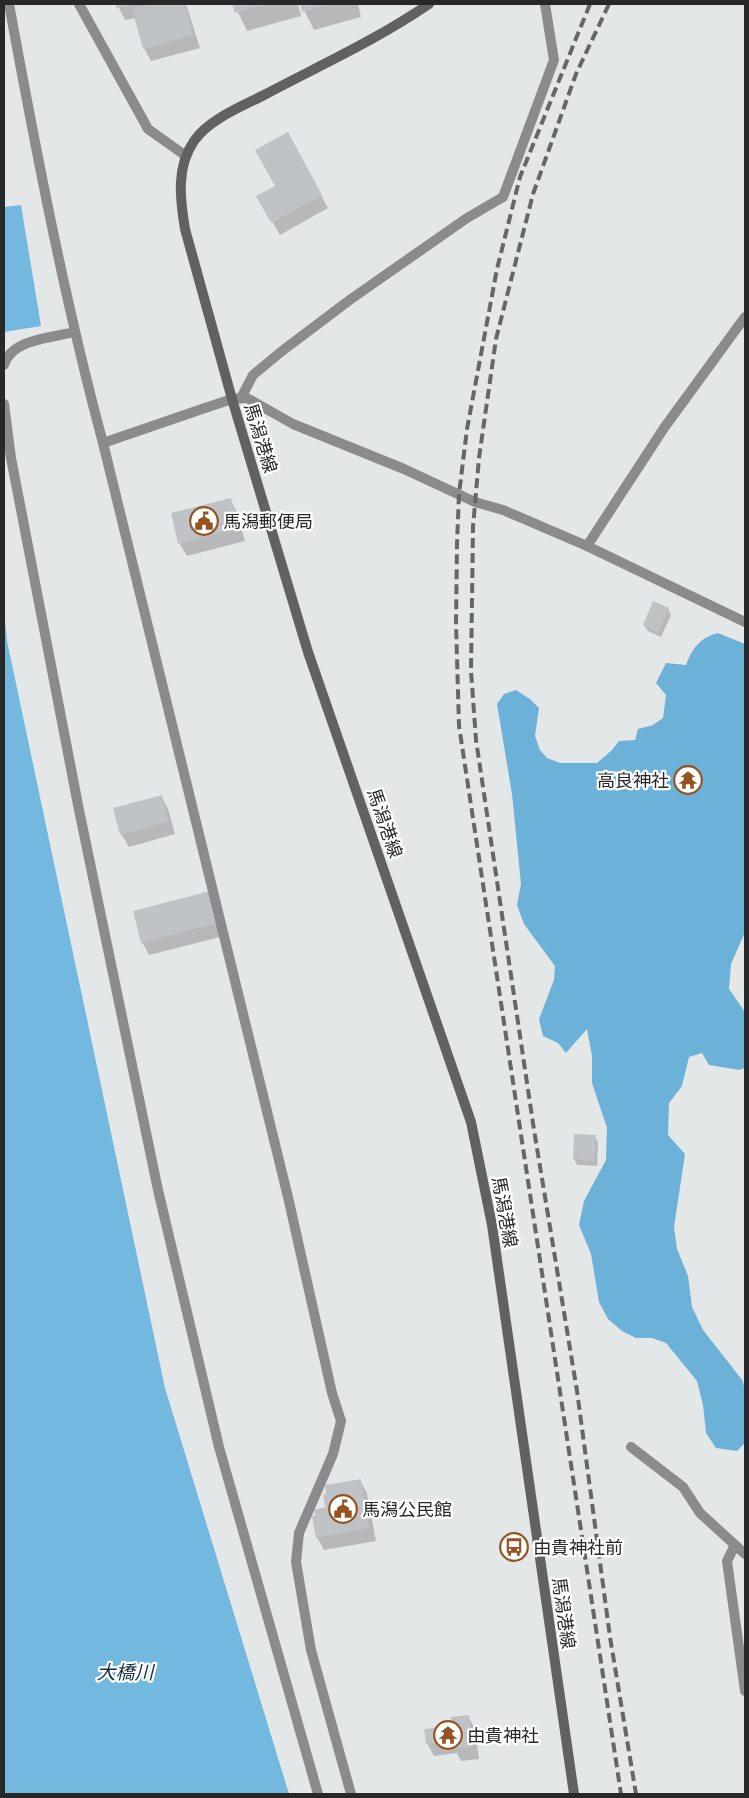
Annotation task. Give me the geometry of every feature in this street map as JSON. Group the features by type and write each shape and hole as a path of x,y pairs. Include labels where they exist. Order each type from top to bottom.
{"main road":[{"name":"馬潟港線","path":"429,4 374,37 212,125 194,140 181,171 180,189 185,229 237,398 308,652 471,1122 492,1225 574,1794"}],"street":[{"path":"9,4 50,226 74,332 104,443 299,1243 332,1393 341,1420 333,1454 299,1533 296,1562 311,1650 351,1794"},
{"path":"79,4 148,128 186,156"},
{"path":"237,398 254,375 350,299 467,218 503,197 554,60 545,4"},
{"path":"587,546 664,428 745,317"},
{"path":"4,365 10,353 18,346 74,332"},
{"path":"104,443 237,398 256,402 293,424 404,469 475,502 503,510 587,546 745,622"},
{"path":"4,404 11,458 74,782 158,1190 219,1447 318,1794"},
{"path":"631,1447 683,1487 700,1513 745,1554"},
{"path":"735,1545 727,1561 745,1692"}],"shaded area":[{"path":"718,633 745,644 745,932 731,964 729,989 745,1012 745,1068 739,1070 709,1065 702,1053 689,1057 682,1086 669,1103 668,1135 685,1154 674,1227 677,1249 688,1276 692,1307 703,1330 743,1381 745,1393 745,1443 737,1451 716,1448 706,1433 703,1405 697,1381 666,1343 652,1338 636,1338 622,1331 608,1319 599,1302 591,1254 579,1225 584,1201 606,1160 607,1128 592,1083 592,1056 587,1029 566,1053 558,1043 543,1036 539,1019 554,980 555,966 524,924 517,905 521,884 512,794 497,704 504,694 516,690 530,699 539,708 535,736 540,750 547,758 560,763 597,763 619,741 635,740 638,729 653,725 663,718 666,695 656,683 666,663 686,665 691,653 698,644"}],"water":[{"path":"21,205 41,326 4,332 4,207"},
{"name":"大橋川","path":"4,610 7,641 165,1388 289,1794 4,1794"}],"building":[{"path":"116,4 131,4 131,5 116,8"},
{"path":"150,4 185,4 193,35 143,49 132,9"},
{"path":"232,4 268,4 235,13"},
{"path":"300,4 331,4 302,12"},
{"path":"288,132 322,195 271,223 256,196 275,186 255,150"},
{"path":"231,498 238,528 178,544 171,513"},
{"path":"653,601 669,608 658,632 643,625"},
{"name":"高良神社","path":"689,774 693,780 687,785 683,779"},
{"path":"162,795 169,821 120,835 113,808"},
{"path":"210,891 218,923 141,943 133,911"},
{"path":"574,1134 596,1135 594,1161 573,1159"},
{"name":"馬潟公民館","path":"361,1479 369,1528 316,1538 312,1516 315,1516 314,1510 325,1507 323,1495 326,1494 325,1485"},
{"name":"由貴神社","path":"469,1715 472,1747 453,1749 452,1741 426,1744 424,1729 452,1726 451,1717"}],"railway":[{"path":"590,4 520,177 497,269 467,429 459,494 456,623 459,726 621,1794"},
{"path":"609,4 576,74 533,194 496,339 479,458 473,527 471,671 476,740 534,1130 577,1391 610,1637 636,1794"}],"place":[{"name":"馬潟郵便局","path":"204,521"},
{"name":"高良神社","path":"688,780"},
{"name":"馬潟公民館","path":"343,1509"},
{"name":"由貴神社前","path":"514,1547"},
{"name":"由貴神社","path":"448,1735"}]}
